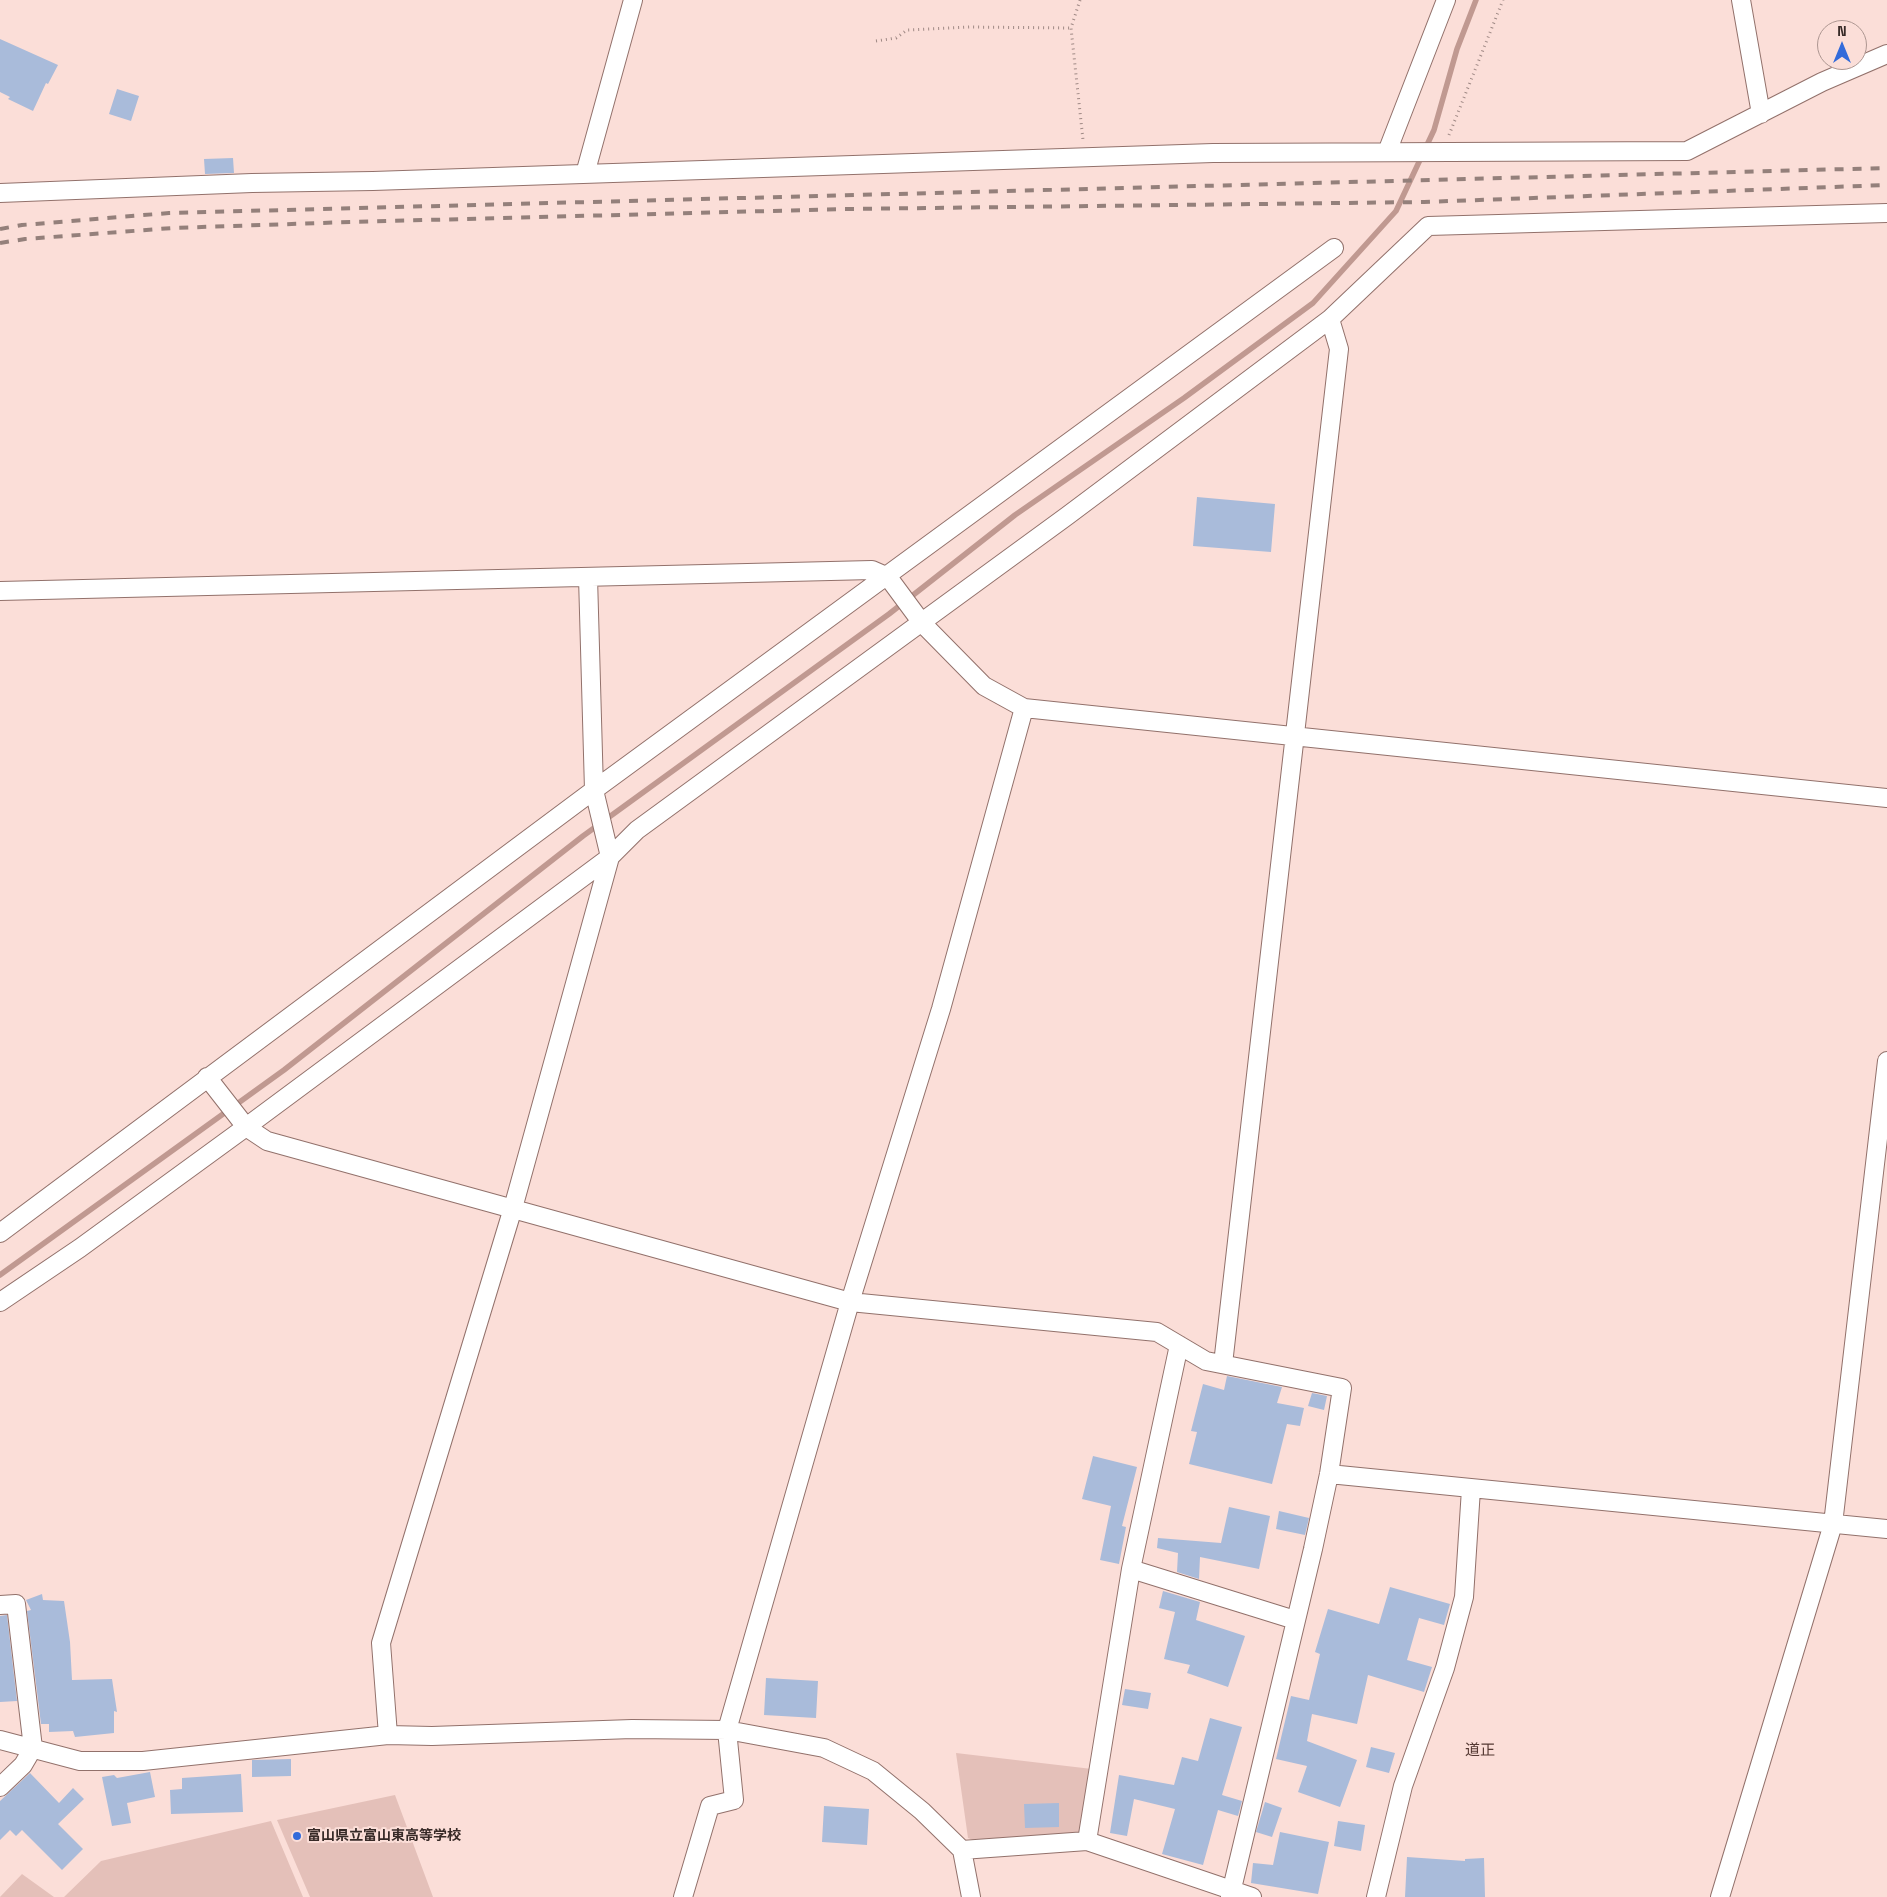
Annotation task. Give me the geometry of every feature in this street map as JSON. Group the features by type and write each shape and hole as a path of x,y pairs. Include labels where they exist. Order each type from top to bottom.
{"street":[{"path":"585,174 633,0"},
{"path":"1387,152 1446,0"},
{"path":"1740,0 1760,114"},
{"path":"0,193 252,183 1214,153 1687,151 1887,54"},
{"path":"0,1302 80,1248 246,1127 610,856 637,830 922,623 1330,319 1428,226 1887,213"},
{"path":"0,1233 594,790 1334,248"},
{"path":"1223,1364 1339,349 1330,319"},
{"path":"0,592 872,570 888,576 922,623 984,686 1024,708 1887,798"},
{"path":"388,1735 381,1643 513,1208 610,856 594,790 588,576"},
{"path":"683,1897 710,1806 734,1800 727,1730 850,1302 941,1009 1024,708"},
{"path":"1720,1897 1833,1524 1887,1061"},
{"path":"207,1077 246,1127 266,1141 850,1302 1157,1332 1206,1361 1342,1388 1329,1474 1231,1894"},
{"path":"1087,1841 1132,1569 1179,1345"},
{"path":"1329,1474 1887,1529"},
{"path":"1376,1897 1404,1786 1445,1668 1464,1597 1471,1488"},
{"path":"1132,1569 1295,1620"},
{"path":"0,1605 16,1604 33,1748 22,1765 0,1787"},
{"path":"0,1740 80,1761 143,1761 388,1735 441,1736 632,1729 727,1730 824,1748 873,1771 922,1811 962,1850 971,1897"},
{"path":"962,1850 1087,1841 1231,1894 1252,1897"}],"path":[{"path":"1080,0 1071,28 1085,157"},
{"path":"1442,152 1503,0"},
{"path":"876,42 896,38 908,30 970,27 1071,28"}],"shaded area":[{"path":"956,1753 1092,1769 1081,1834 978,1842 968,1838"},
{"path":"395,1795 433,1897 310,1897 277,1820"},
{"path":"271,1821 303,1897 64,1897 101,1861"},
{"path":"22,1874 54,1897 0,1897"}],"building":[{"path":"0,39 58,65 48,84 46,83 33,111 8,99 10,97 0,92"},
{"path":"117,89 139,96 131,121 109,114"},
{"path":"233,158 234,173 205,174 204,159"},
{"path":"1197,497 1275,504 1271,552 1193,546"},
{"path":"1227,1376 1282,1387 1277,1403 1304,1408 1300,1426 1287,1424 1272,1484 1189,1464 1197,1432 1191,1431 1203,1384 1224,1390"},
{"path":"1312,1393 1327,1396 1324,1410 1308,1406"},
{"path":"1093,1456 1137,1467 1122,1526 1126,1527 1119,1564 1100,1560 1111,1506 1082,1499"},
{"path":"1229,1507 1270,1516 1259,1569 1200,1557 1199,1579 1177,1572 1178,1553 1157,1548 1158,1538 1221,1543"},
{"path":"1279,1511 1309,1518 1305,1535 1276,1529"},
{"path":"1390,1587 1450,1604 1444,1625 1419,1618 1407,1660 1432,1667 1424,1692 1368,1675 1357,1724 1312,1714 1307,1741 1357,1760 1340,1807 1298,1792 1307,1766 1276,1759 1291,1696 1309,1700 1320,1654 1315,1652 1328,1609 1379,1624"},
{"path":"1163,1591 1200,1602 1196,1620 1245,1636 1228,1687 1187,1673 1190,1665 1164,1659 1175,1612 1159,1608"},
{"path":"42,1594 43,1600 64,1601 70,1642 72,1680 112,1679 117,1712 114,1711 114,1733 75,1737 73,1731 49,1732 49,1724 41,1724 27,1611 31,1610 26,1600"},
{"path":"7,1615 17,1701 0,1702 0,1616"},
{"path":"766,1678 818,1681 816,1718 764,1715"},
{"path":"1125,1689 1151,1693 1148,1709 1122,1705"},
{"path":"1210,1718 1242,1727 1222,1795 1242,1801 1238,1816 1218,1810 1203,1865 1162,1854 1175,1809 1134,1799 1127,1836 1110,1833 1119,1775 1174,1785 1182,1757 1198,1761"},
{"path":"1371,1747 1395,1753 1389,1773 1366,1767"},
{"path":"291,1759 291,1776 252,1777 252,1760"},
{"path":"150,1772 155,1797 127,1803 131,1823 112,1826 102,1777 114,1775 117,1778"},
{"path":"30,1773 59,1803 73,1788 84,1799 58,1824 83,1849 62,1870 22,1830 16,1836 10,1830 0,1840 0,1801"},
{"path":"241,1774 243,1812 171,1814 170,1790 182,1789 182,1778"},
{"path":"1265,1802 1282,1808 1272,1837 1256,1832"},
{"path":"1059,1803 1059,1827 1025,1828 1024,1804"},
{"path":"824,1806 869,1809 867,1845 822,1842"},
{"path":"1338,1821 1365,1825 1361,1851 1334,1846"},
{"path":"1280,1832 1329,1842 1318,1894 1251,1883 1253,1863 1273,1865"},
{"path":"1407,1857 1465,1861 1465,1859 1484,1858 1485,1897 1405,1897"}],"waterway":[{"path":"0,1275 284,1070 583,836 889,614 1015,515 1184,398 1313,303 1396,211 1434,130 1457,49 1476,0"}],"railway":[{"path":"0,229 22,225 169,213 1887,168"},
{"path":"0,243 25,239 173,228 350,222 845,209 1424,202 1887,185"}],"place":[{"name":"富山県立富山東高等学校","path":"297,1836"}],"district":[{"name":"道正","path":"1480,1751"}]}
